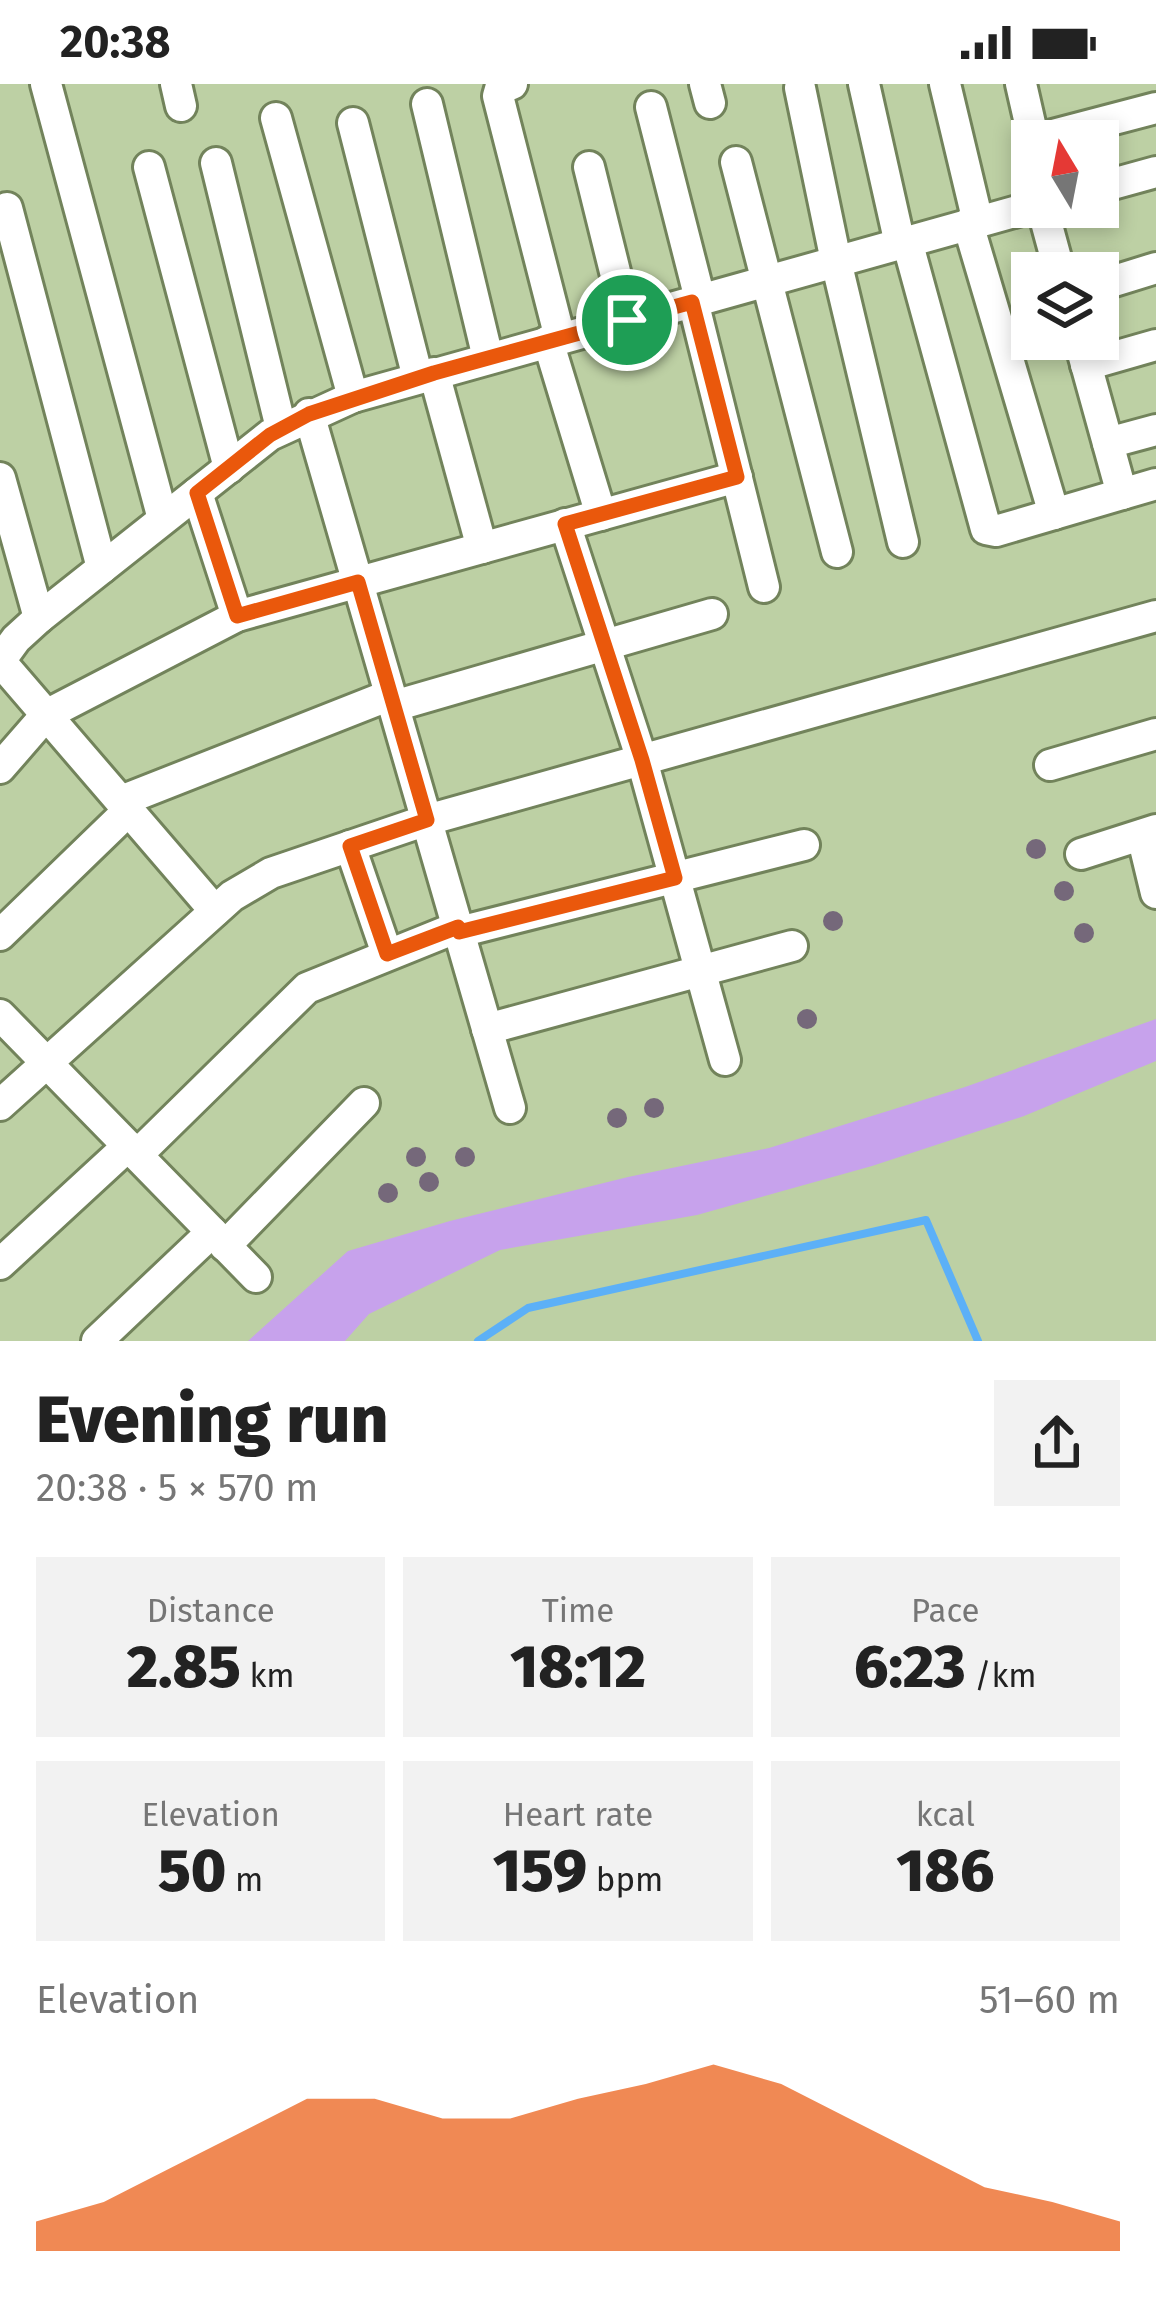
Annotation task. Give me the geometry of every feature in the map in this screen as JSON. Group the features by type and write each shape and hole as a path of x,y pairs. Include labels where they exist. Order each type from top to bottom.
{"street":[{"path":"46,84 164,519"},
{"path":"512,84 500,89 498,96 554,340 601,515"},
{"path":"864,84 986,529 996,531 1156,484"},
{"path":"945,84 973,223 1054,514"},
{"path":"1021,84 1029,120"},
{"path":"800,88 903,542"},
{"path":"428,104 488,358"},
{"path":"651,107 764,586"},
{"path":"1110,120 1156,108"},
{"path":"276,118 353,397"},
{"path":"352,124 482,548"},
{"path":"736,162 837,552"},
{"path":"216,163 295,421 358,582 510,1108"},
{"path":"149,167 229,467"},
{"path":"590,167 627,320"},
{"path":"1119,182 1156,172"},
{"path":"7,208 102,568"},
{"path":"215,910 0,661 39,618 229,467 295,421 353,397 1011,213"},
{"path":"1119,279 1156,268"},
{"path":"1119,348 1156,345"},
{"path":"1084,360 1122,494"},
{"path":"1108,443 1156,430"},
{"path":"0,767 46,715 237,616 737,477"},
{"path":"0,478 39,618"},
{"path":"197,493 237,616"},
{"path":"565,524 642,760 724,1060"},
{"path":"0,934 125,806 392,700 712,614"},
{"path":"0,1106 215,910 271,873 427,820 1156,616"},
{"path":"1049,765 1156,734"},
{"path":"1081,854 1149,832 1156,893"},
{"path":"0,1264 307,988 459,930 804,845"},
{"path":"350,846 387,954"},
{"path":"488,1030 791,946"},
{"path":"0,1015 256,1277"},
{"path":"97,1341 219,1239 364,1103"}],"shaded area":[{"path":"1156,1019 1156,1061 1024,1116 872,1166 697,1215 500,1250 369,1314 345,1341 248,1341 348,1251 628,1177 769,1148 965,1087"}],"waterway":[{"path":"478,1341 528,1308 926,1220 978,1341"}],"route":[{"path":"692,302 737,477 565,524 675,878 459,932 458,927 387,954 350,846 427,820 358,582 237,616 197,493 270,435 309,414 512,350 627,320 692,302"}]}
